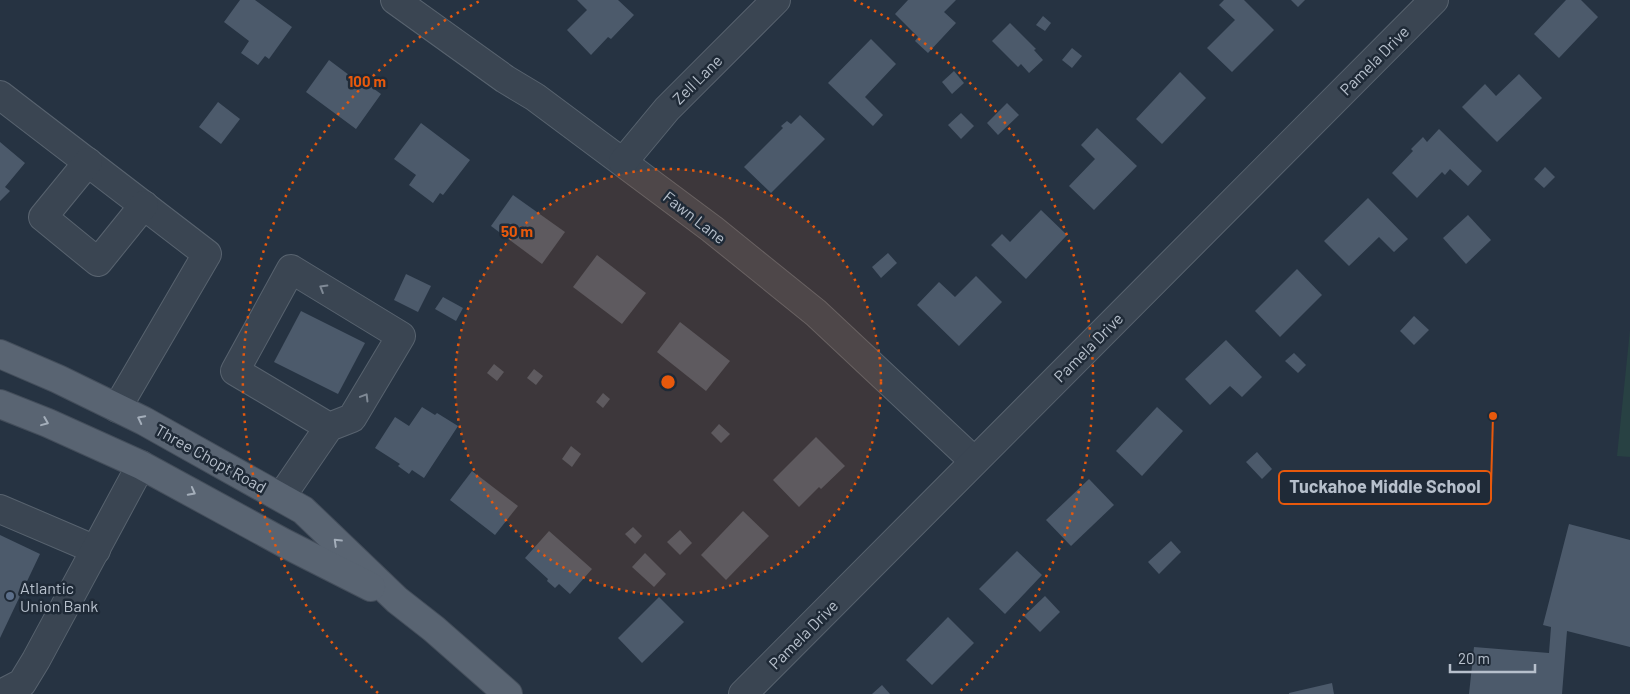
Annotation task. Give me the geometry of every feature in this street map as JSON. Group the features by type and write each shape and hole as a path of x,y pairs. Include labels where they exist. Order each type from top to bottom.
{"main road":[{"name":"Three Chopt Road","path":"0,354 58,379 193,447 303,510 397,600 434,629 508,694"},
{"name":"Three Chopt Road","path":"0,404 48,423 141,465 284,543 397,600"}],"street":[{"name":"Fawn Lane","path":"395,0 504,79 535,96 712,229 816,313 974,461"},
{"name":"Zell Lane","path":"623,162 667,109 776,0"},
{"name":"Pamela Drive","path":"743,694 1434,0"},
{"path":"0,95 208,254 117,408"},
{"path":"88,162 43,217 98,262 144,206"},
{"path":"281,497 329,427 352,418 401,336 291,269 235,371 329,427"},
{"path":"1,694 22,682 36,660 141,465"},
{"path":"0,509 96,550"}],"green space":[{"path":"1630,330 1630,457 1617,456"}],"building":[{"path":"240,0 255,0 292,27 269,59 265,56 258,65 241,53 249,41 224,22"},
{"path":"577,0 618,0 634,15 611,39 608,37 591,55 567,30 587,10"},
{"path":"908,0 956,0 944,12 956,23 928,53 915,41 918,37 895,14"},
{"path":"1224,0 1244,0 1274,30 1232,72 1207,48 1235,20 1219,5"},
{"path":"1291,0 1305,0 1298,7"},
{"path":"1566,0 1581,0 1598,17 1559,58 1534,34"},
{"path":"1043,16 1051,23 1045,31 1036,25"},
{"path":"1010,23 1036,49 1034,50 1043,60 1029,73 1021,64 1018,67 992,41"},
{"path":"871,39 896,64 865,97 883,115 873,126 828,83"},
{"path":"1072,48 1082,56 1072,68 1062,60"},
{"path":"329,60 357,81 359,78 381,94 356,129 306,92"},
{"path":"954,71 964,83 952,94 942,82"},
{"path":"1180,72 1206,98 1162,144 1136,119"},
{"path":"1519,74 1542,98 1497,142 1462,107 1485,84 1496,96"},
{"path":"218,102 240,119 221,144 199,127"},
{"path":"1007,103 1019,115 998,135 987,123"},
{"path":"961,113 974,126 961,139 948,125"},
{"path":"800,115 825,139 771,193 744,167 783,128 781,126 787,121 791,124"},
{"path":"421,123 470,160 443,195 440,193 433,203 409,185 416,175 394,159"},
{"path":"1097,128 1137,166 1094,210 1069,186 1095,159 1081,145"},
{"path":"1439,129 1482,171 1468,186 1450,169 1445,175 1442,172 1417,198 1392,173 1413,151 1411,149 1423,137 1427,142"},
{"path":"0,142 25,163 5,187 10,191 0,201"},
{"path":"1545,167 1555,177 1544,188 1534,179"},
{"path":"513,195 565,232 542,264 491,226"},
{"path":"1368,198 1408,239 1394,252 1379,237 1349,266 1324,241"},
{"path":"1041,210 1067,235 1026,279 991,245 1002,234 1010,242"},
{"path":"1468,215 1491,240 1466,264 1443,238"},
{"path":"888,253 897,263 881,278 872,267"},
{"path":"597,255 646,293 622,324 573,287"},
{"path":"1297,269 1322,295 1280,337 1255,311"},
{"path":"406,274 431,286 418,312 394,300"},
{"path":"976,276 1002,302 959,346 917,305 939,282 955,297"},
{"path":"443,297 463,308 456,321 435,309"},
{"path":"301,311 365,343 338,394 274,362"},
{"path":"1414,316 1429,330 1414,345 1400,331"},
{"path":"680,322 730,361 706,391 657,352"},
{"path":"1226,340 1262,377 1242,397 1230,386 1210,405 1185,379"},
{"path":"1294,353 1306,365 1298,373 1285,361"},
{"path":"494,364 504,372 497,381 487,373"},
{"path":"534,369 543,376 536,385 527,378"},
{"path":"603,393 610,399 603,408 596,402"},
{"path":"422,407 435,415 437,413 458,426 424,478 412,470 409,474 398,466 400,464 375,448 395,417 409,426"},
{"path":"1157,407 1183,431 1142,476 1116,451"},
{"path":"719,424 730,434 721,443 711,433"},
{"path":"816,437 845,466 821,489 819,487 799,507 773,480"},
{"path":"571,446 581,454 572,467 562,459"},
{"path":"1257,452 1272,469 1262,479 1246,462"},
{"path":"472,471 518,506 495,535 450,500"},
{"path":"1089,479 1114,505 1071,546 1046,520"},
{"path":"743,511 769,536 726,580 701,555"},
{"path":"1569,524 1630,540 1630,647 1567,631 1562,694 1469,694 1474,647 1549,653 1551,627 1543,625"},
{"path":"633,527 642,536 635,544 625,534"},
{"path":"680,530 692,543 680,555 667,542"},
{"path":"549,531 592,569 570,594 559,584 555,588 525,558"},
{"name":"Atlantic Union Bank","path":"0,535 40,554 0,638"},
{"path":"1171,541 1181,552 1159,574 1148,562"},
{"path":"1017,551 1042,575 1005,614 979,589"},
{"path":"645,553 666,574 654,587 632,567"},
{"path":"1045,596 1060,612 1040,632 1024,616"},
{"path":"659,597 684,622 642,663 618,638"},
{"path":"948,617 974,643 932,685 906,660"},
{"path":"1332,683 1334,694 1289,694 1289,693"},
{"path":"882,685 890,694 872,694"}],"place":[{"name":"Tuckahoe Middle School","path":"1493,416"},
{"name":"Atlantic Union Bank","path":"10,596"}]}
